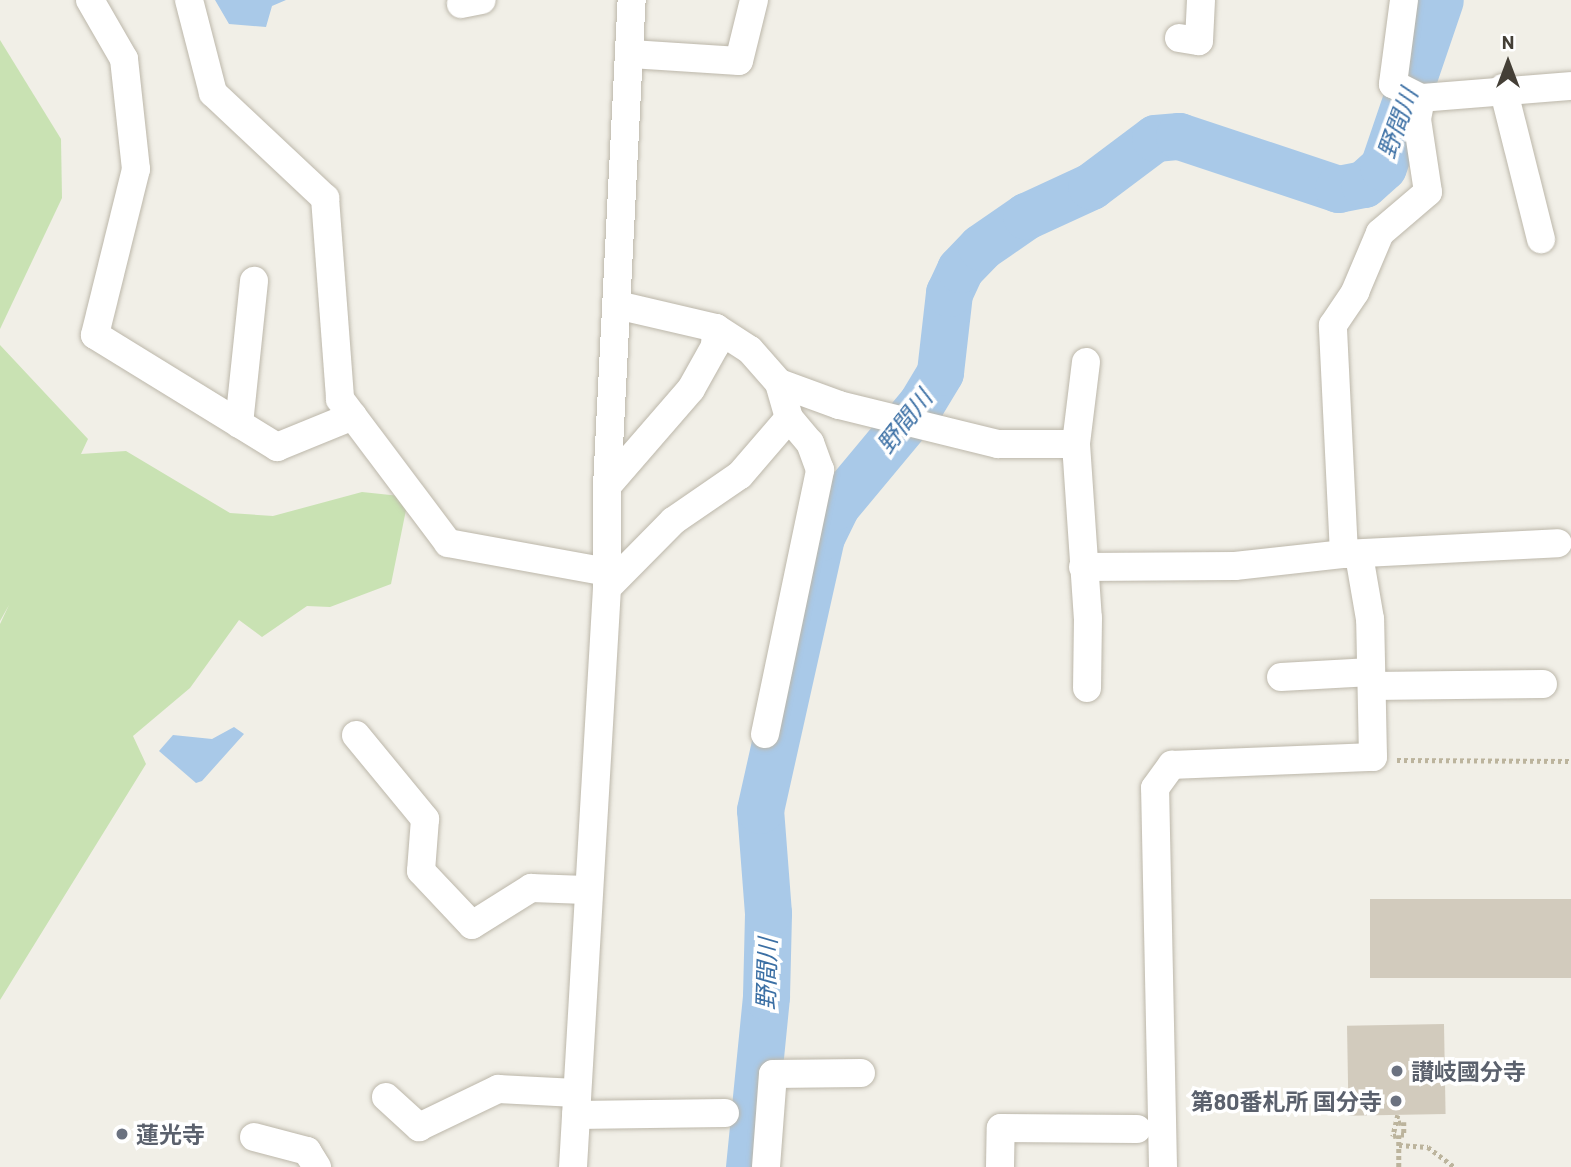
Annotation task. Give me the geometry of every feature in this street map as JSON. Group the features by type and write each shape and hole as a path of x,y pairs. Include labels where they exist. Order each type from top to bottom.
{"street":[{"path":"90,0 124,59 136,169 95,335 277,447 353,416"},
{"path":"189,0 213,93 325,198 340,399 448,543 607,580"},
{"path":"573,1167 586,890 607,580 607,486 632,0"},
{"path":"631,54 739,61 754,0"},
{"path":"1179,38 1199,41 1202,0"},
{"path":"1404,0 1393,84 1413,94 1571,86"},
{"path":"1503,88 1542,239"},
{"path":"1163,1167 1156,788 1172,765 1373,757 1370,619 1351,555 1333,325 1355,292 1380,233 1428,192 1413,94"},
{"path":"239,424 254,281"},
{"path":"617,305 716,328 750,351 779,383 789,418 810,443 820,470 765,734"},
{"path":"607,486 691,389 715,346 716,328"},
{"path":"1086,362 1076,444 1087,688"},
{"path":"779,383 904,420 998,444 1076,444"},
{"path":"607,580 673,522 740,474 789,418"},
{"path":"1083,567 1235,566 1351,555 1558,543"},
{"path":"1281,677 1543,684"},
{"path":"356,735 425,819 421,872 472,925 531,888 586,890"},
{"path":"766,1167 773,1074 861,1073"},
{"path":"386,1097 419,1127 498,1088 576,1104 725,1113"},
{"path":"1000,1167 1001,1128 1137,1129"},
{"path":"254,1137 307,1152 317,1167"}],"path":[{"path":"1373,757 1571,761"},
{"path":"1398,1115 1398,1123 1404,1122 1404,1135 1399,1135 1399,1167"},
{"path":"1399,1145 1428,1147 1455,1167"}],"green space":[{"path":"0,40 61,139 62,198 0,329"},
{"path":"0,345 88,439 81,454 126,451 230,513 273,516 362,492 400,496 407,505 391,584 330,607 307,606 262,637 239,620 190,688 133,736 146,764 0,1000 0,624 9,605 0,621"}],"water":[{"path":"215,0 286,0 272,6 266,27 229,24"},
{"path":"234,727 244,734 202,781 196,783 159,751 173,735 212,739"}],"building":[{"path":"1370,899 1571,899 1571,978 1370,978"},
{"name":"讃岐國分寺","path":"1444,1024 1446,1114 1349,1116 1347,1026"},
{"path":"1478,1061 1478,1081 1462,1081 1460,1062"}],"waterway":[{"name":"野間川","path":"749,1167 766,996 768,913 760,810 821,537 836,506 921,404 940,372 949,293 960,269 981,247 1026,216 1091,186 1155,138 1179,136 1338,189 1364,184 1383,167 1440,0"}],"place":[{"name":"讃岐國分寺","path":"1397,1071"},
{"name":"第80番札所 国分寺","path":"1396,1101"},
{"name":"蓮光寺","path":"122,1134"}]}
